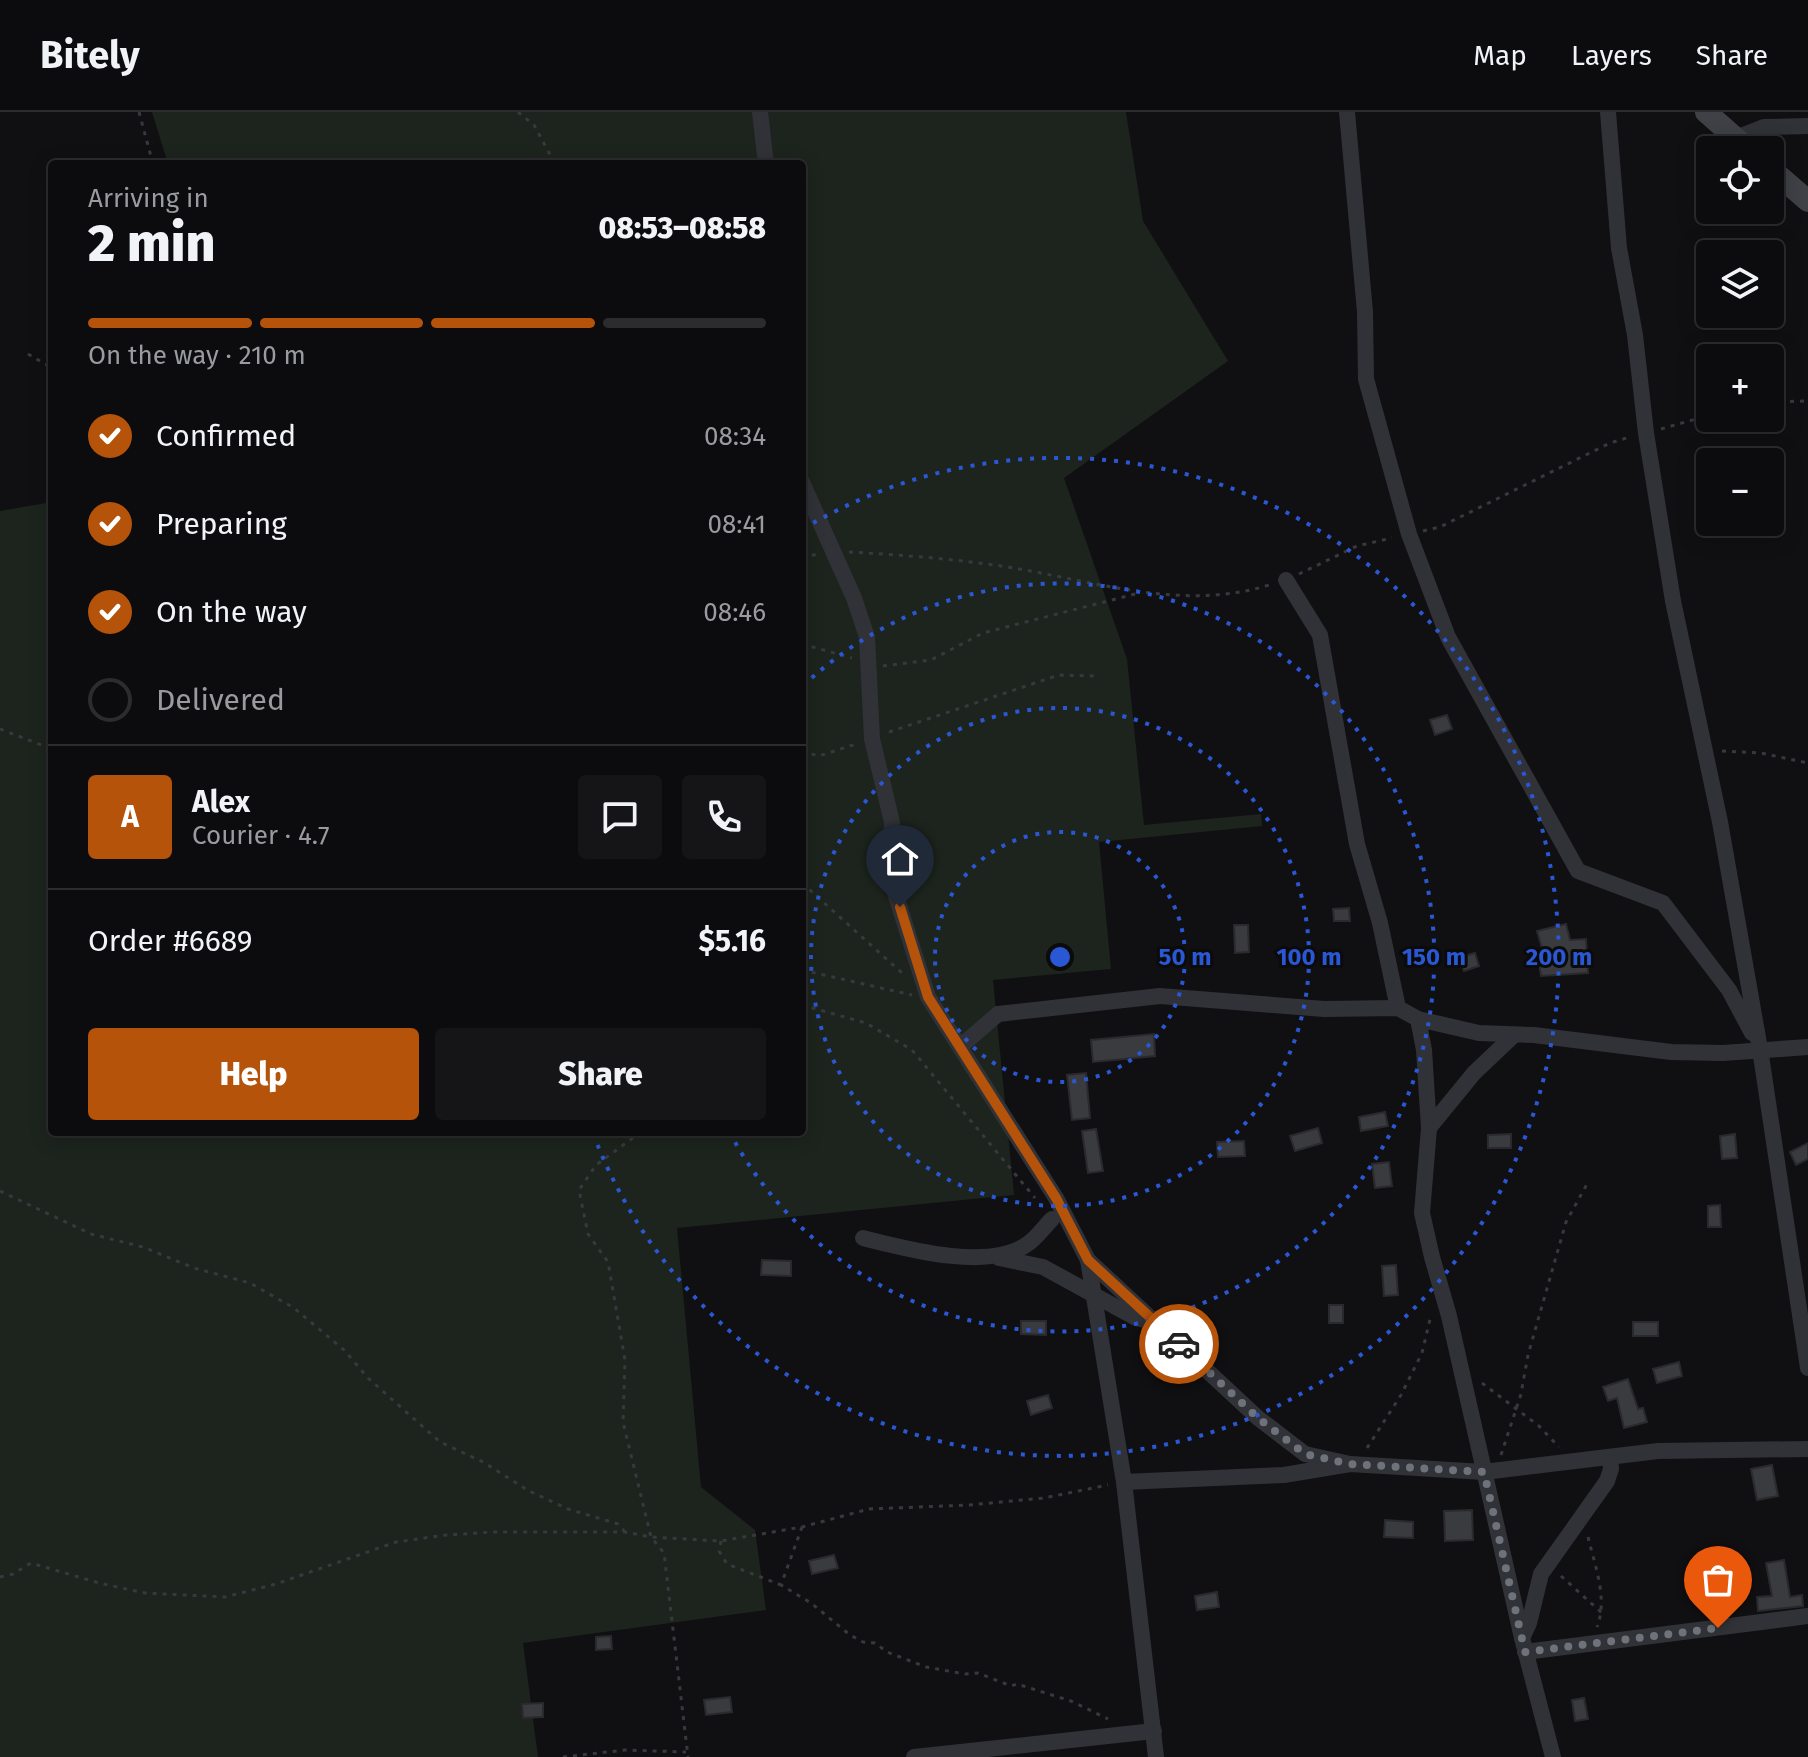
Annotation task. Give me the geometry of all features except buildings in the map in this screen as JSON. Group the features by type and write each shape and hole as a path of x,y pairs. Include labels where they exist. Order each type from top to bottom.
{"street":[{"path":"760,112 766,160"},
{"path":"1347,112 1365,312 1366,379 1409,534 1448,637 1578,871 1663,903 1729,990 1760,1049"},
{"path":"1608,112 1619,248 1635,335 1646,433 1673,601 1706,751 1760,1049 1808,1368"},
{"path":"1706,112 1734,136"},
{"path":"1753,136 1764,127 1808,126"},
{"path":"1784,180 1808,201"},
{"path":"806,491 867,637 872,739 892,822 890,877 928,997 1056,1198 1088,1260 1124,1482 1156,1757"},
{"path":"1286,580 1320,635 1357,844 1380,923 1398,1008"},
{"path":"961,1046 998,1014 1160,996 1324,1009 1398,1008 1418,1019 1479,1033 1534,1035 1671,1052 1723,1053 1808,1047"},
{"path":"1418,1019 1424,1050 1429,1128 1422,1213 1490,1471 1524,1645 1553,1757"},
{"path":"1429,1128 1474,1073 1513,1036"},
{"path":"989,1257 1007,1254 1029,1244 1052,1219"},
{"path":"863,1238 905,1248 989,1257 1043,1267 1136,1318 1157,1323"},
{"path":"1088,1260 1258,1418 1305,1454 1347,1464 1490,1471 1658,1451 1808,1449"},
{"path":"1524,1645 1541,1574 1607,1481 1611,1469 1610,1457"},
{"path":"1124,1482 1284,1475 1347,1464"},
{"path":"1524,1645 1599,1643 1808,1616"},
{"path":"914,1757 1154,1731"}],"path":[{"path":"139,112 152,160"},
{"path":"518,112 534,125 553,160"},
{"path":"28,354 48,366"},
{"path":"1784,402 1808,401"},
{"path":"833,551 1007,567 1140,592 1196,597 1256,589 1286,580 1357,546 1440,527 1610,443 1696,419"},
{"path":"806,645 888,667 931,660 983,633 1140,592"},
{"path":"806,752 819,756 1059,675 1096,676"},
{"path":"0,729 48,747"},
{"path":"1706,751 1761,753 1808,763"},
{"path":"806,887 905,977"},
{"path":"806,971 893,992 928,997"},
{"path":"806,1008 866,1023 912,1050 1052,1219"},
{"path":"563,1757 625,1750 687,1755 664,1553 651,1537 623,1422 625,1360 608,1262 588,1234 579,1190 596,1165 636,1136"},
{"path":"1490,1471 1521,1394 1528,1355 1566,1222 1587,1184"},
{"path":"0,1191 91,1234 143,1247 194,1268 250,1283 294,1308 344,1350 368,1378 440,1442 483,1462 529,1491 568,1509 618,1524 625,1532"},
{"path":"1347,1464 1365,1452 1401,1395 1422,1353 1439,1281"},
{"path":"1474,1376 1539,1426 1573,1461"},
{"path":"0,1577 13,1574 31,1563 145,1593 225,1597 276,1584 396,1542 493,1532 625,1532 651,1537 721,1541 802,1527 869,1509 1029,1499 1124,1482"},
{"path":"1583,1515 1599,1586 1602,1613 1596,1629 1599,1643"},
{"path":"781,1585 802,1527"},
{"path":"721,1541 719,1551 727,1564 781,1585 863,1642 875,1643 887,1652 926,1667 965,1674 978,1673 1011,1686 1017,1684 1071,1701 1112,1721 1116,1735"},
{"path":"1552,1557 1562,1580 1602,1613"}],"shaded area":[{"path":"152,112 1126,112 1143,221 1228,361 1064,478 1127,659 1144,825 1261,814 1262,826 1099,842 1111,969 993,980 1014,1195 677,1228 701,1487 755,1530 766,1610 523,1643 538,1757 0,1757 0,511 48,503 48,1136 806,1136 806,160 167,160"}],"way so far":[{"path":"1179,1344 1258,1418 1305,1454 1350,1464 1484,1472 1525,1652 1718,1628"}],"route":[{"path":"900,907 928,997 1056,1198 1088,1260 1179,1344"}]}
